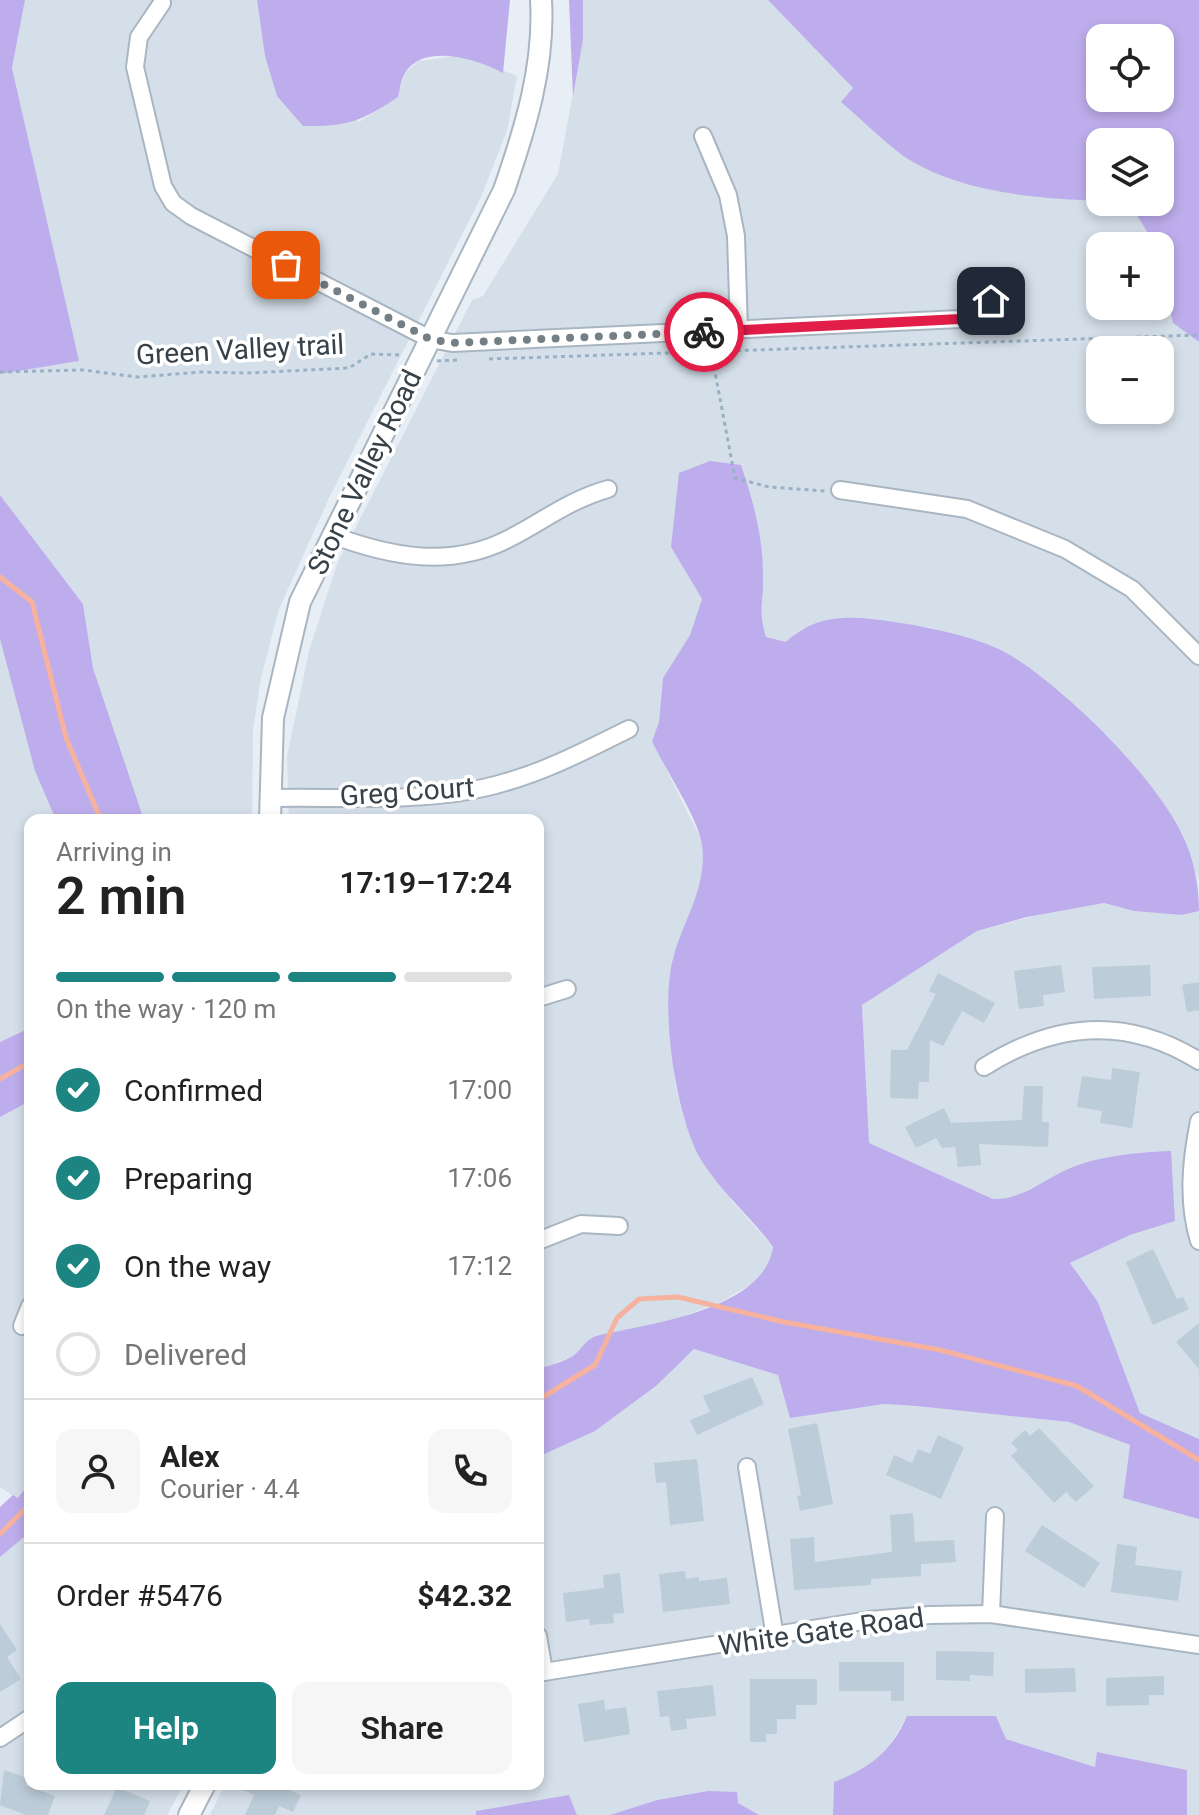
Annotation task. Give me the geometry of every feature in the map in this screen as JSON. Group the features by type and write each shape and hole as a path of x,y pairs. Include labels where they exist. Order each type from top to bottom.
{"street":[{"name":"Stone Valley Road","path":"270,814 273,718 281,671 300,602 504,190 527,125 535,86 541,0"},
{"path":"162,3 139,37 135,67 156,169 173,203 191,216 430,339 452,343 960,319 991,301"},
{"path":"703,136 728,195 736,236 739,330"},
{"path":"332,535 390,555 450,556 509,539 578,497 608,489"},
{"path":"840,490 967,509 1065,549 1132,589 1199,656"},
{"name":"Greg Court","path":"269,798 451,794 503,783 545,769 629,729"},
{"path":"544,996 567,989"},
{"path":"984,1067 1021,1047 1057,1034 1099,1029 1137,1032 1174,1045 1199,1061"},
{"path":"1199,1121 1190,1168 1194,1224 1199,1241"},
{"path":"544,1239 581,1224 619,1226"},
{"path":"22,1326 24,1321"},
{"path":"747,1467 775,1637"},
{"path":"991,1614 995,1516"},
{"name":"White Gate Road","path":"544,1673 869,1620 991,1614 1199,1645"},
{"path":"0,1738 24,1722"},
{"path":"189,1815 202,1790"}],"path":[{"path":"488,359 1199,335"},
{"path":"711,351 735,478 769,487 840,490"},
{"name":"Green Valley trail","path":"0,372 83,370 138,377 349,368 371,354 387,352 446,362 472,360"}],"shaded area":[{"path":"0,0 25,0 12,68 79,361 0,374"},
{"path":"25,0 257,0 265,56 359,122 398,97 405,73 418,61 465,55 517,76 507,131 481,197 330,496 279,609 261,678 253,730 252,814 142,814 93,668 83,604 0,495 0,374 78,361 12,68"},
{"path":"257,0 510,0 503,73 452,56 425,58 405,73 398,97 374,112 343,124 303,126 277,96 265,56"},
{"path":"569,0 583,0 583,40 573,96"},
{"path":"583,0 768,0 854,89 842,102 1074,200 1086,201 1086,216 1137,216 1147,232 1086,232 1086,320 1173,320 1199,342 1199,881 1182,833 1149,786 1062,693 1008,654 930,627 800,630 786,643 766,637 759,612 763,582 671,547 702,599 690,635 663,678 659,722 652,741 702,841 703,879 673,957 670,1023 675,1085 685,1123 732,1201 773,1247 770,1262 755,1282 719,1303 669,1321 592,1337 572,1357 544,1367 544,814 289,814 287,757 309,651 337,564 472,300 483,296 558,174 583,40"},
{"path":"768,0 1199,0 1199,342 1173,323 1174,232 1147,232 1137,216 1174,216 1174,128 1086,128 1086,200 1050,198 972,185 924,168 902,155 841,102 853,88"},
{"path":"710,461 741,465 762,551 762,614 766,637 786,642 798,632 824,621 864,618 938,630 998,649 1032,670 1082,711 1151,786 1182,834 1195,872 1199,911 1182,915 1134,911 1104,903 1027,917 977,931 862,1005 869,1143 993,1199 1016,1196 1067,1169 1089,1162 1171,1151 1175,1221 1130,1235 1070,1263 1098,1302 1140,1413 1199,1439 1199,1519 1123,1498 1130,1445 1069,1422 884,1404 790,1418 778,1375 694,1349 656,1386 595,1431 544,1454 544,1367 576,1354 596,1336 672,1319 726,1300 749,1286 765,1269 773,1247 703,1163 685,1119 672,1061 668,1002 670,976 674,955 698,888 703,860 699,834 688,808 652,741 659,722 663,678 690,635 702,599 671,547 679,473"},
{"path":"0,495 83,604 93,668 142,814 53,814 35,771 0,639"},
{"path":"0,639 35,771 53,814 24,814 24,1031 0,1042"},
{"path":"1104,903 1135,911 1182,915 1199,911 1199,1439 1140,1413 1098,1302 1070,1263 1130,1235 1175,1221 1173,1205 1141,1152 1078,1165 1009,1199 993,1199 868,1143 862,1005 977,931 1068,907"},
{"path":"24,1031 24,1104 0,1117 0,1042"},
{"path":"24,1104 24,1490 18,1499 0,1487 0,1117"},
{"path":"694,1349 779,1375 852,1408 884,1404 916,1406 1069,1422 1130,1445 1123,1498 1199,1519 1199,1815 1187,1815 1187,1770 1098,1752 1095,1767 1006,1739 996,1716 907,1716 885,1753 865,1770 834,1782 833,1815 759,1815 708,1791 657,1800 610,1815 577,1815 569,1796 477,1811 476,1815 210,1815 222,1790 544,1790 544,1454 595,1431 656,1386"},
{"path":"24,1490 24,1537 0,1557 0,1507 13,1495 18,1498"},
{"path":"24,1537 24,1790 181,1790 167,1815 0,1815 0,1557"},
{"path":"907,1716 996,1716 1006,1739 1095,1767 1097,1752 1187,1770 1187,1815 833,1815 834,1782 878,1757 894,1740"},
{"path":"708,1791 737,1792 738,1803 759,1815 610,1815 657,1800"},
{"path":"569,1795 577,1815 476,1815 476,1811"}],"building":[{"path":"1061,965 1065,992 1043,995 1044,1006 1019,1009 1014,971"},
{"path":"1150,965 1151,996 1094,999 1092,967"},
{"path":"938,973 995,1003 984,1023 962,1011 943,1046 930,1040 929,1082 919,1082 918,1099 890,1098 891,1050 907,1050 936,994 929,991"},
{"path":"1199,982 1199,1010 1187,1012 1182,985"},
{"path":"1112,1068 1140,1072 1132,1128 1100,1123 1102,1111 1077,1107 1082,1076 1111,1080"},
{"path":"1024,1086 1043,1086 1042,1122 1049,1122 1048,1147 979,1144 981,1165 958,1167 955,1147 942,1148 936,1138 916,1148 905,1127 944,1108 951,1123 1022,1120"},
{"path":"1153,1249 1177,1299 1183,1297 1189,1309 1153,1325 1126,1262"},
{"path":"1199,1323 1199,1369 1176,1342"},
{"path":"752,1377 764,1404 697,1435 690,1420 710,1412 703,1396"},
{"path":"817,1423 833,1504 800,1511 797,1496 801,1495 788,1429"},
{"path":"1039,1428 1094,1486 1076,1502 1066,1492 1054,1503 1011,1456 1018,1450 1011,1443 1025,1430 1030,1436"},
{"path":"938,1435 964,1447 941,1499 886,1475 894,1455 912,1463 918,1449 930,1454"},
{"path":"697,1459 704,1521 670,1525 666,1482 656,1483 654,1463"},
{"path":"913,1513 915,1542 954,1540 956,1562 921,1564 921,1576 871,1579 871,1585 794,1590 790,1539 814,1537 815,1562 892,1552 890,1515"},
{"path":"1042,1525 1100,1563 1084,1588 1025,1551"},
{"path":"1117,1544 1137,1547 1135,1565 1182,1571 1178,1601 1111,1592"},
{"path":"685,1571 686,1579 727,1578 730,1604 663,1612 659,1574"},
{"path":"620,1573 624,1613 613,1614 614,1623 590,1625 589,1619 566,1622 563,1593 604,1588 603,1575"},
{"path":"0,1624 17,1650 7,1657 21,1679 0,1692"},
{"path":"936,1651 994,1652 993,1676 970,1675 970,1681 936,1680"},
{"path":"839,1662 904,1662 904,1701 891,1701 891,1691 839,1691"},
{"path":"1075,1668 1076,1692 1025,1693 1025,1669"},
{"path":"1164,1676 1164,1695 1149,1695 1149,1705 1106,1706 1106,1678"},
{"path":"750,1679 817,1679 817,1705 796,1705 796,1719 777,1719 777,1734 766,1734 766,1742 750,1742"},
{"path":"713,1685 716,1716 686,1719 687,1729 671,1731 669,1716 660,1717 657,1691"},
{"path":"604,1700 605,1710 626,1707 630,1734 584,1742 578,1704"},
{"path":"4,1770 24,1777 24,1790 39,1790 55,1796 48,1815 26,1815 0,1805"},
{"path":"116,1790 124,1790 150,1801 144,1815 104,1815"},
{"path":"243,1790 290,1790 301,1795 293,1812 279,1806 275,1815 245,1815 254,1795"}],"waterway":[{"path":"0,577 32,602 66,738 98,814"},
{"path":"0,1079 24,1065"},
{"path":"544,1396 595,1365 617,1318 639,1299 678,1297 784,1322 940,1350 1077,1386 1199,1460"},
{"path":"0,1534 24,1510"}],"way so far":[{"path":"286,265 430,339 452,343 704,332"}],"route":[{"path":"704,332 960,319 977,312 991,301"}]}
